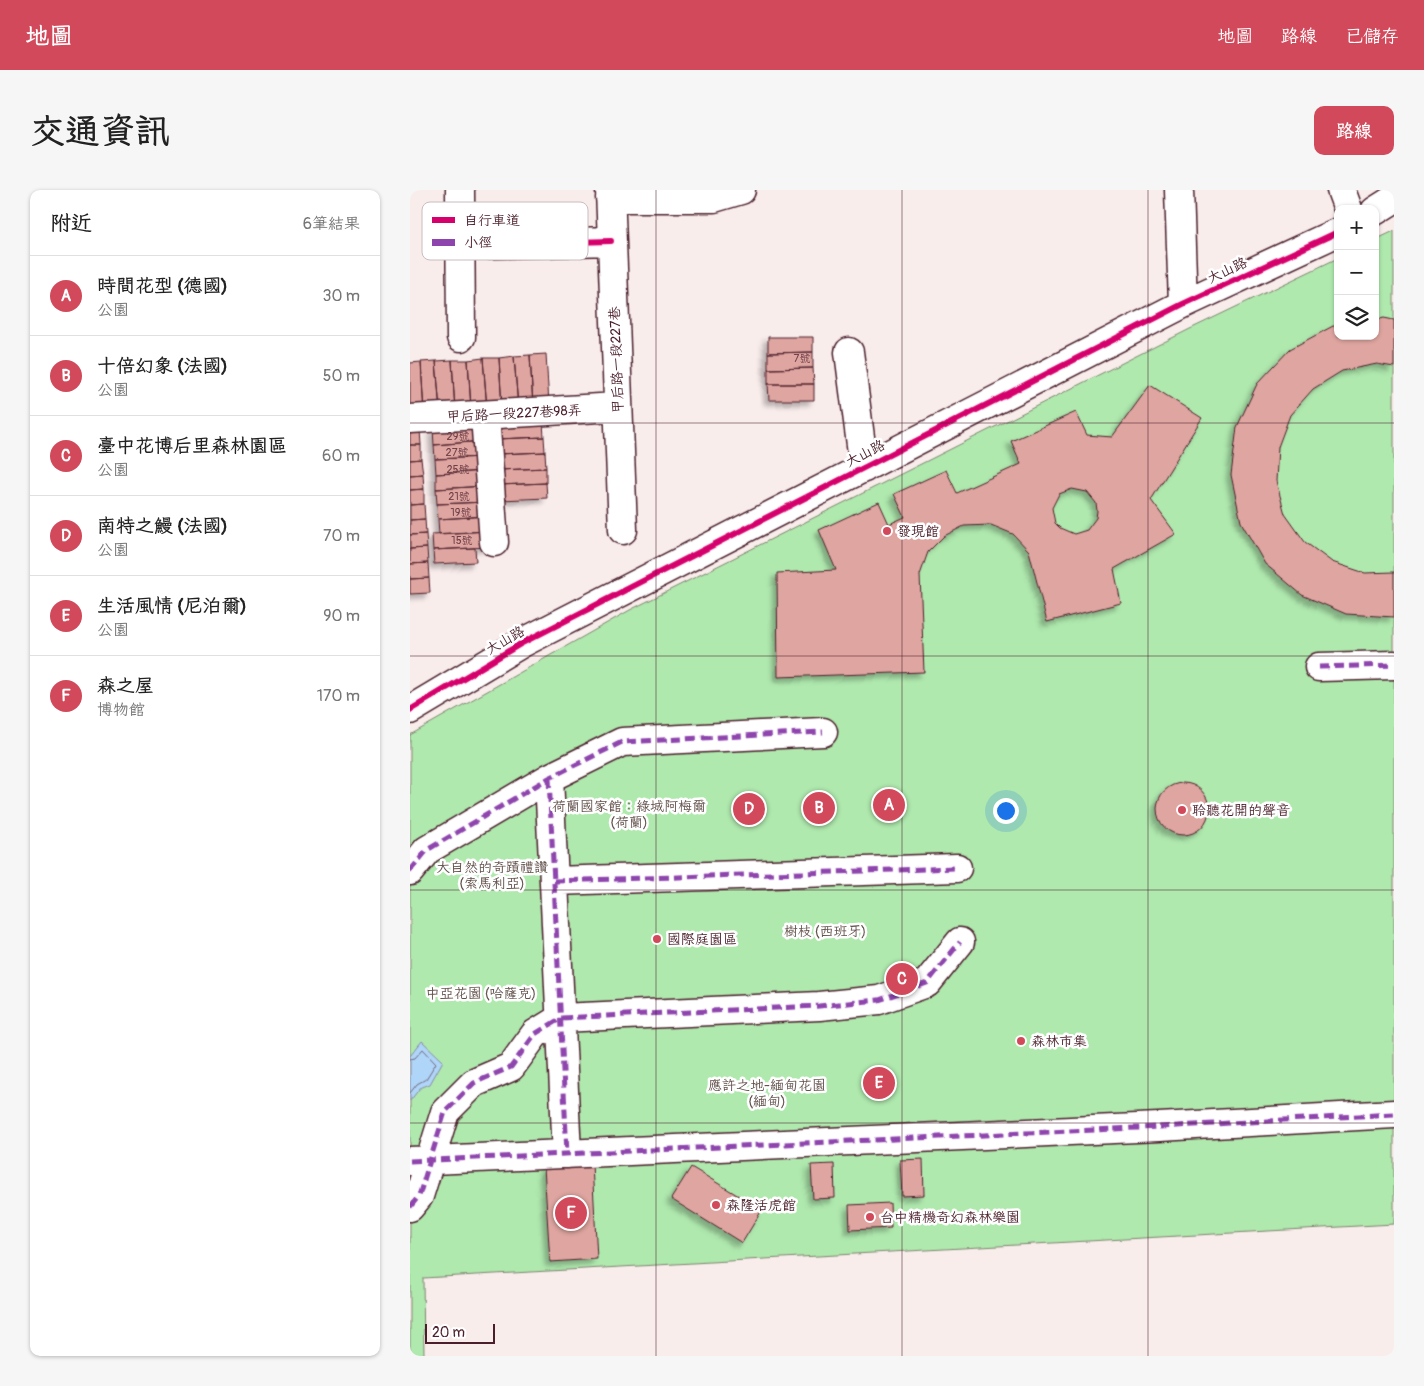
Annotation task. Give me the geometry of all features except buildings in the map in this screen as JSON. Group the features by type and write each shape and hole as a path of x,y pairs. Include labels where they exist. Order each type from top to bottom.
{"street":[{"path":"610,194 714,198 741,190"},
{"path":"1179,190 1183,304"},
{"path":"1341,190 1347,205"},
{"name":"甲后路一段227巷","path":"610,194 617,407 624,530"},
{"path":"1379,208 1394,199"},
{"name":"大山路","path":"410,710 522,643 1183,304 1334,234"},
{"path":"588,242 611,241"},
{"path":"462,260 462,336"},
{"path":"849,352 864,468"},
{"name":"甲后路一段227巷98弄","path":"410,419 617,407"},
{"path":"485,415 494,542"},
{"path":"1319,667 1394,665"},
{"path":"410,871 427,850 549,778 622,742 823,732"},
{"path":"549,778 567,1154"},
{"path":"554,881 957,868"},
{"path":"410,1207 419,1196 420,1161 445,1112 474,1083 511,1067 535,1034 561,1018 819,1006 879,1000 927,983 960,942"},
{"path":"420,1161 1394,1114"}],"green space":[{"path":"1394,231 1394,1224 423,1278 424,1356 410,1356 410,735 630,610 1190,329 1334,260 1334,340 1379,340 1379,238"}],"water":[{"path":"422,1041 443,1061 430,1084 420,1088 410,1101 410,1056"}],"marked path":[{"path":"1319,667 1394,665"},
{"path":"410,871 427,850 549,778 622,742 823,732"},
{"path":"549,778 567,1154"},
{"path":"554,881 957,868"},
{"path":"410,1207 419,1196 445,1112 474,1083 511,1067 535,1034 561,1018 819,1006 879,1000 927,983 960,942"},
{"path":"410,1161 1159,1127 1394,1114"}],"cycle path":[{"path":"410,710 522,643 1183,304 1334,234"},
{"path":"588,242 611,241"}],"place":[{"name":"發現館","path":"887,531"},
{"name":"時間花型 (德國)","path":"889,805"},
{"name":"十倍幻象 (法國)","path":"819,808"},
{"name":"南特之鰻 (法國)","path":"749,809"},
{"name":"聆聽花開的聲音","path":"1182,810"},
{"name":"國際庭園區","path":"657,939"},
{"name":"臺中花博后里森林園區","path":"902,979"},
{"name":"森林市集","path":"1021,1041"},
{"name":"生活風情 (尼泊爾)","path":"879,1083"},
{"name":"森隆活虎館","path":"716,1205"},
{"name":"森之屋","path":"571,1213"},
{"name":"台中精機奇幻森林樂園","path":"870,1217"}],"park label":[{"name":"荷蘭國家館：綠城阿梅爾 (荷蘭)","path":"629,814"},
{"name":"大自然的奇蹟禮讚 (索馬利亞)","path":"492,876"},
{"name":"樹枝 (西班牙)","path":"825,931"},
{"name":"中亞花園 (哈薩克)","path":"481,993"},
{"name":"應許之地-緬甸花園 (緬甸)","path":"767,1094"}]}
